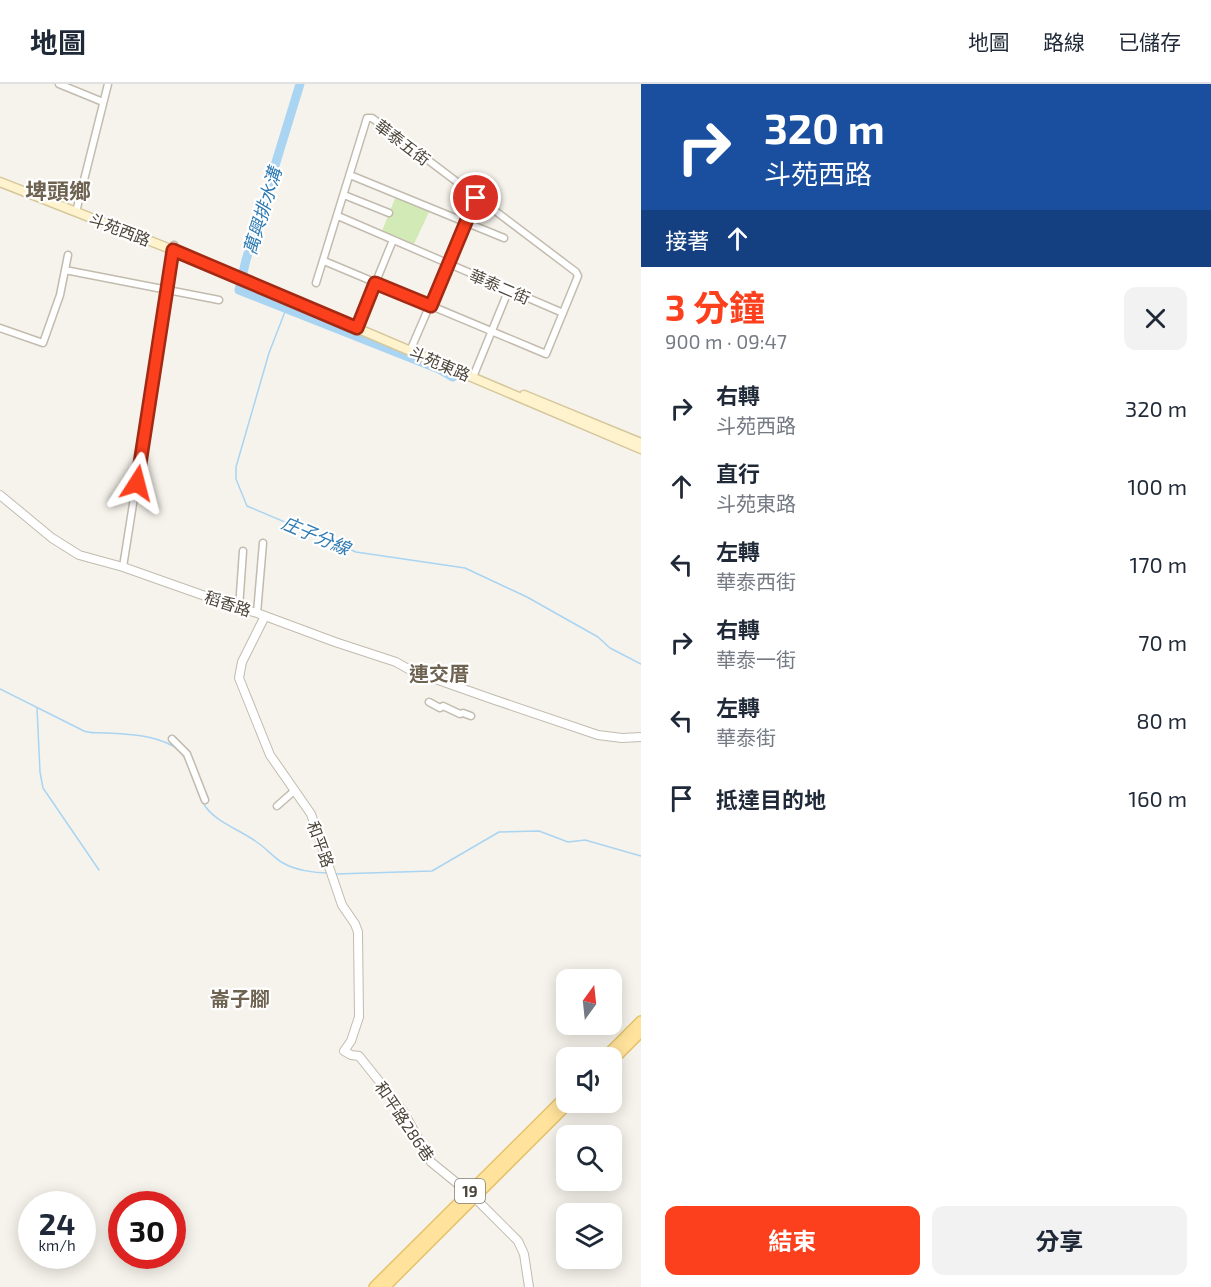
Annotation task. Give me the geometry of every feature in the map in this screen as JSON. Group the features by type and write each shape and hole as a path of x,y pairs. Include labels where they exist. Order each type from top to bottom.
{"main road":[{"name":"斗苑西路","path":"0,176 77,210"},
{"name":"斗苑西路","path":"0,182 173,247 239,276"},
{"name":"斗苑東路","path":"239,276 474,376 641,443"},
{"name":"斗苑東路","path":"474,376 529,403 641,449"},
{"path":"615,1047 641,1021"},
{"path":"622,1051 641,1032"},
{"name":"19","path":"385,1287 556,1107"},
{"name":"19","path":"374,1287 558,1113"}],"street":[{"path":"59,84 103,102"},
{"path":"77,210 108,84"},
{"name":"華泰五街","path":"316,283 367,118 372,118 576,273 577,280 563,313"},
{"path":"350,175 504,238"},
{"path":"344,195 389,213"},
{"path":"411,349 476,198"},
{"name":"華泰二街","path":"338,216 563,313"},
{"path":"357,326 393,240"},
{"path":"123,567 173,247"},
{"path":"0,328 43,343 60,295 68,255"},
{"path":"324,261 546,354 563,313"},
{"path":"65,270 219,300"},
{"path":"474,376 509,289"},
{"name":"稻香路","path":"0,495 52,538 79,555 123,567 261,614 396,662 410,670 595,734 622,738 641,737"},
{"path":"261,614 263,543"},
{"path":"239,608 243,550"},
{"name":"和平路","path":"261,614 242,662 239,678 270,755 311,814 342,905 355,924 359,938 359,1017 351,1041 344,1051"},
{"path":"429,702 440,708 443,706 460,714 471,716"},
{"path":"172,739 187,754 206,800"},
{"path":"277,806 294,791"},
{"name":"和平路286巷","path":"344,1051 359,1056 403,1111 431,1162 472,1195 518,1241 524,1254 529,1287"}],"green space":[{"path":"396,196 430,210 414,244 382,231"}],"waterway":[{"name":"萬興排水溝","path":"300,84 246,260 239,290 439,369 453,377"},
{"name":"庄子分線","path":"286,309 269,353 236,467 236,479 247,506 356,552 465,568 527,597 598,637 610,648 641,664"},
{"path":"0,689 84,731 141,736 157,739 173,746 184,757 203,803 214,816 251,838 280,861 305,871 328,873"},
{"path":"37,708 43,788 99,870"},
{"path":"336,874 432,871 499,832 539,831 568,842 585,840 641,856"}],"district":[{"name":"埤頭鄉","path":"58,190"},
{"name":"連交厝","path":"439,673"},
{"name":"崙子腳","path":"240,998"}],"route":[{"path":"137,483 173,250 357,328 375,283 431,306 476,198"}]}
